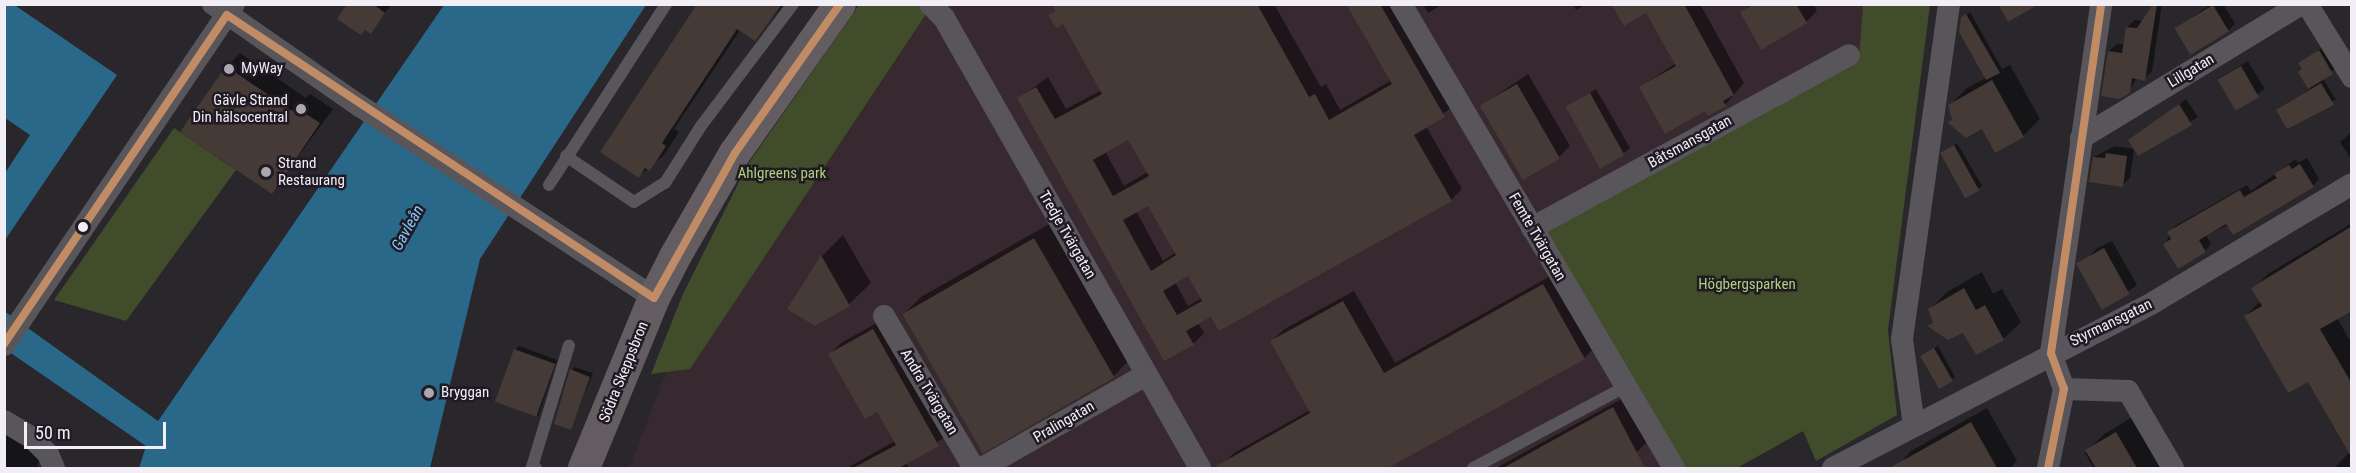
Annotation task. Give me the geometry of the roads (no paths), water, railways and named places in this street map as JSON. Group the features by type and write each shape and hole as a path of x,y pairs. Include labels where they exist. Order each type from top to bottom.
{"street":[{"name":"Tredje Tvärgatan","path":"930,4 944,18 1200,468"},
{"name":"Femte Tvärgatan","path":"1401,4 1624,387 1674,468"},
{"path":"1914,426 1902,339 1949,4"},
{"path":"2048,468 2064,389 2051,353 2101,4"},
{"name":"Lillgatan","path":"2081,138 2301,4"},
{"path":"2307,4 2352,77"},
{"name":"Södra Skeppsbron","path":"584,468 654,298 735,153 840,5"},
{"path":"4,345 225,8 360,106 654,298"},
{"name":"Båtsmansgatan","path":"1532,228 1849,55"},
{"name":"Styrmansgatan","path":"1833,468 2051,353 2154,302 2352,184"},
{"name":"Andra Tvärgatan","path":"884,316 974,468"},
{"name":"Pralingatan","path":"982,468 1146,375"},
{"path":"2064,389 2128,391 2173,468"},
{"path":"4,421 32,438 48,454 54,468"}],"lane":[{"path":"549,185 666,4"},
{"path":"566,156 634,201 665,183 701,126 793,4"},
{"path":"536,468 532,468 569,345"},
{"path":"1473,468 1624,387"}],"water":[{"path":"13,4 117,75 5,240 5,173 30,135 5,118 5,5"},
{"name":"Gavleån","path":"444,5 646,5 480,259 430,468 139,468 146,446 5,349 4,311 158,421"}],"place":[{"name":"MyWay","path":"229,69"},
{"name":"Gävle Strand Din hälsocentral","path":"301,109"},
{"name":"Strand Restaurang","path":"266,172"},
{"name":"Bryggan","path":"429,393"}],"park label":[{"name":"Ahlgreens park","path":"782,174"},
{"name":"Högbergsparken","path":"1747,285"}]}
